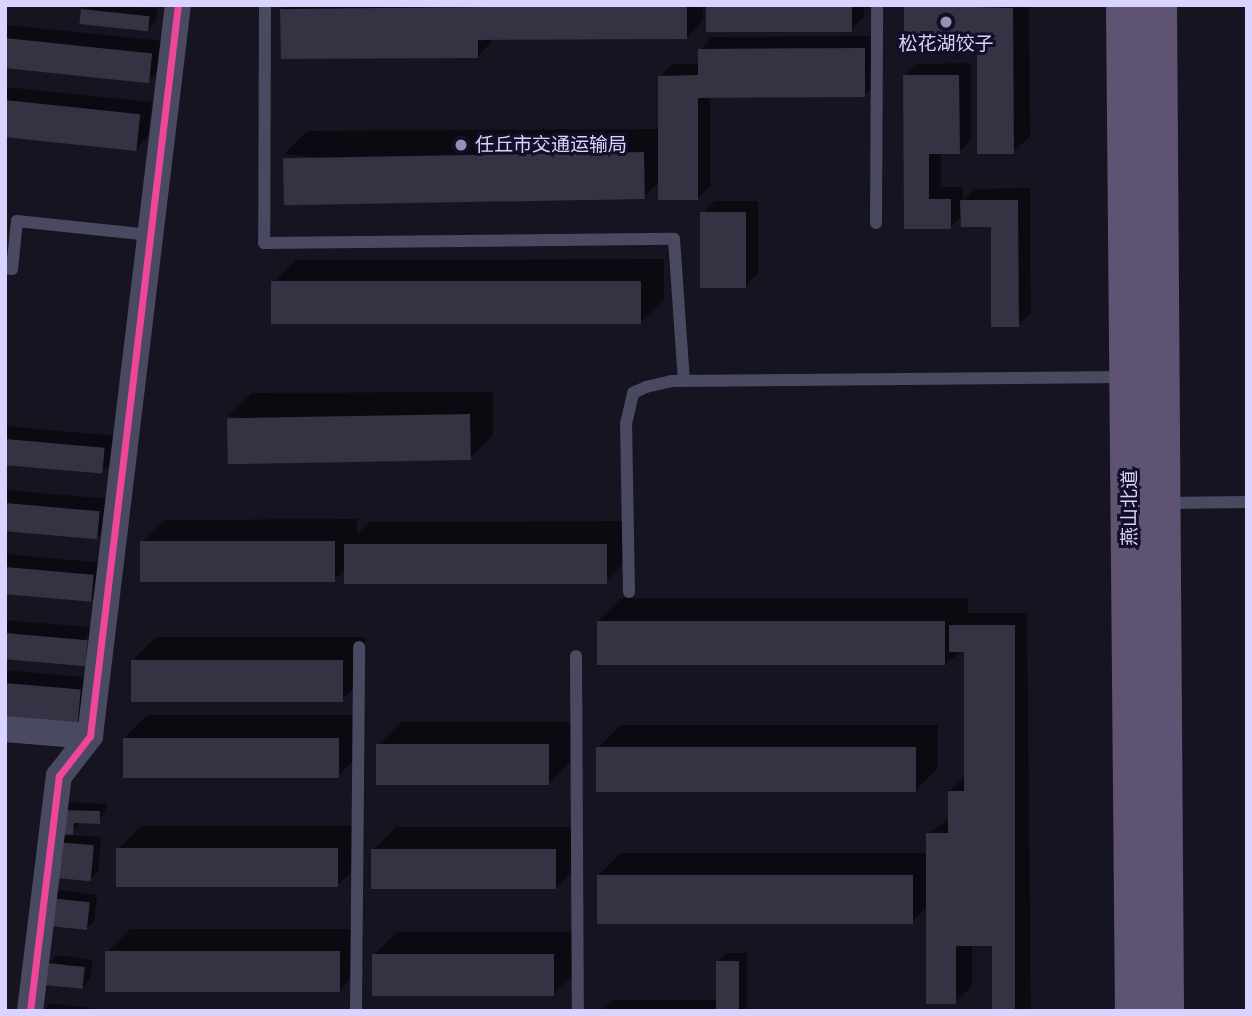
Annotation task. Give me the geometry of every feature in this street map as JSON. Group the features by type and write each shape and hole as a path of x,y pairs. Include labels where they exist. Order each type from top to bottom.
{"main road":[{"name":"燕山北道","path":"1125,5 1133,1011"},
{"name":"燕山北道","path":"1158,5 1165,1011"}],"street":[{"path":"30,1011 59,776 90,736 178,5"},
{"path":"5,729 90,736"}],"lane":[{"path":"265,5 264,243 674,239 684,381"},
{"path":"876,223 877,5"},
{"path":"5,268 12,269 17,221 150,235"},
{"path":"629,592 626,424 634,393 684,381 1128,377"},
{"path":"1162,503 1247,502"},
{"path":"356,1011 359,647"},
{"path":"576,656 578,1011"}],"building":[{"path":"687,5 687,39 478,40 478,58 281,59 280,9"},
{"path":"706,5 852,5 852,32 706,32"},
{"path":"904,5 1013,8 1014,154 977,154 977,38 904,39"},
{"path":"81,9 150,16 148,31 79,24"},
{"path":"5,38 152,53 149,83 5,68"},
{"path":"865,48 865,97 698,98 698,200 658,200 658,76 698,75 698,49"},
{"path":"903,75 959,75 960,154 929,154 929,199 951,199 951,229 904,229"},
{"path":"5,100 140,114 136,151 5,137"},
{"path":"644,152 645,199 284,205 283,158"},
{"path":"960,200 1018,200 1019,327 991,327 991,227 961,227"},
{"path":"700,212 746,212 746,288 700,288"},
{"path":"271,281 641,281 641,324 271,324"},
{"path":"470,414 471,460 228,464 227,418"},
{"path":"5,439 105,448 102,474 5,465"},
{"path":"5,503 100,511 97,539 5,531"},
{"path":"140,541 335,541 335,582 140,582"},
{"path":"344,544 607,544 607,584 344,584"},
{"path":"5,567 94,575 91,602 5,594"},
{"path":"597,621 945,621 945,665 597,665"},
{"path":"949,625 1015,625 1015,1011 992,1011 992,946 956,946 956,1004 926,1004 926,833 948,833 948,791 964,791 964,652 949,652"},
{"path":"5,633 88,640 85,666 5,659"},
{"path":"131,660 343,660 343,702 131,702"},
{"path":"5,683 81,690 78,725 5,719"},
{"path":"123,738 339,738 339,778 123,778"},
{"path":"376,744 549,744 549,785 376,785"},
{"path":"596,747 916,747 916,792 596,792"},
{"path":"58,810 100,811 100,824 74,823 73,835 57,834"},
{"path":"56,842 94,845 91,881 53,878"},
{"path":"116,848 338,848 338,887 116,887"},
{"path":"371,849 556,849 556,889 371,889"},
{"path":"597,875 913,875 913,924 597,924"},
{"path":"50,898 90,902 87,930 47,926"},
{"path":"105,951 340,951 340,992 105,992"},
{"path":"372,954 554,954 554,996 372,996"},
{"path":"716,961 739,961 739,1011 716,1011"},
{"path":"47,963 85,967 82,989 45,985"}],"cycle path":[{"path":"30,1011 59,776 90,736 178,5"}],"place":[{"name":"松花湖饺子","path":"946,22"},
{"name":"任丘市交通运输局","path":"461,145"}]}
